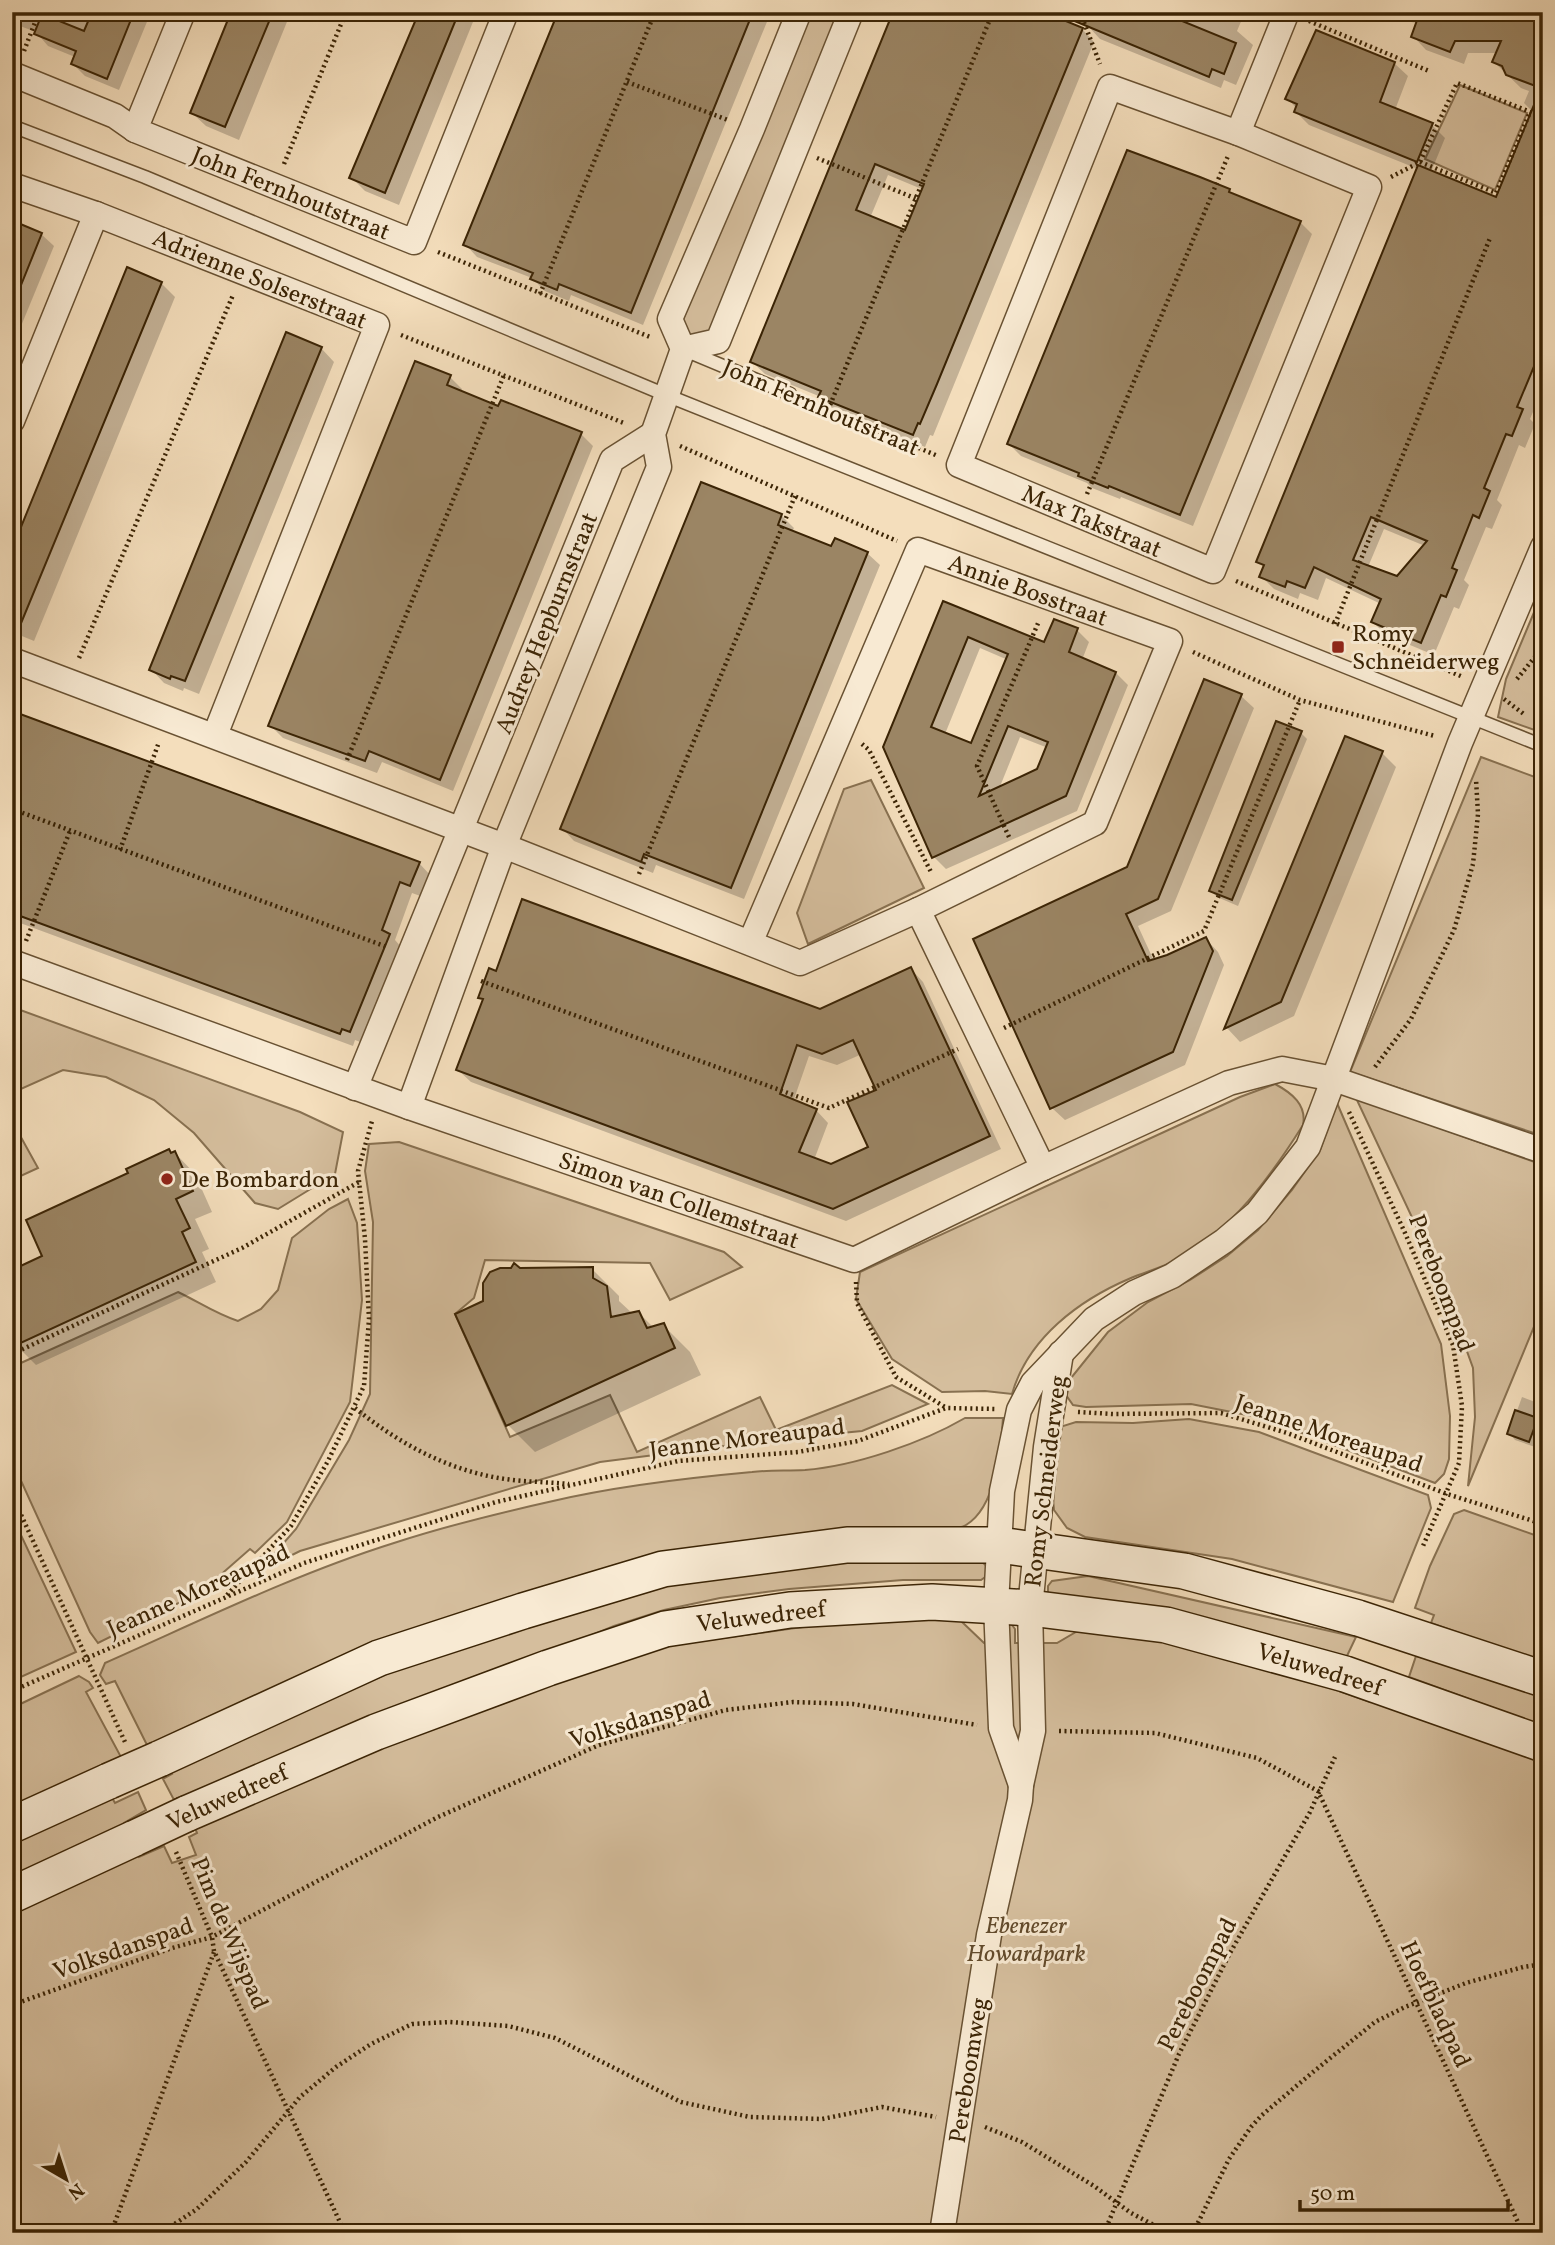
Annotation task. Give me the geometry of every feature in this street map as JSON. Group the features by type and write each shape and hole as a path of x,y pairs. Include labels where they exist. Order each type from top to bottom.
{"main road":[{"path":"12,1825 109,1781 144,1755 379,1658 663,1569 847,1545 999,1545 1036,1548 1184,1571 1358,1618 1543,1678"},
{"name":"Veluwedreef","path":"12,1895 135,1838 179,1828 376,1732 548,1668 665,1629 790,1610 932,1602 1013,1607 1166,1625 1345,1674 1543,1744"}],"street":[{"path":"135,130 183,12"},
{"name":"John Fernhoutstraat","path":"13,74 115,116 135,130 414,242 506,12"},
{"path":"799,12 670,319 683,349 718,341 851,12"},
{"path":"1238,133 1294,15"},
{"path":"959,466 1110,87 1238,133 1369,187 1213,571"},
{"name":"Adrienne Solserstraat","path":"12,185 96,214 377,325 215,735"},
{"path":"12,421 96,214"},
{"name":"Audrey Hepburnstraat","path":"409,1107 504,846 659,467 653,434 683,349"},
{"name":"Audrey Hepburnstraat","path":"355,1088 612,460 653,434"},
{"name":"Max Takstraat","path":"959,466 1213,571"},
{"name":"Romy Schneiderweg","path":"999,1545 1002,1491 1020,1410 1033,1383 1094,1319 1134,1293 1172,1276 1224,1241 1256,1213 1308,1147 1460,743 1481,723 1543,547"},
{"name":"Annie Bosstraat","path":"750,943 918,550 1170,641"},
{"path":"12,660 504,846 800,963 918,910 1096,823 1170,641"},
{"path":"918,910 1043,1168"},
{"name":"Simon van Collemstraat","path":"14,963 383,1098 854,1260"},
{"path":"854,1260 1043,1168 1229,1083 1282,1069 1334,1079 1543,1151"},
{"name":"Romy Schneiderweg","path":"1013,1607 1036,1548 1046,1447 1061,1353"},
{"name":"Pereboomweg","path":"942,2233 989,1935 1033,1731 1013,1607 999,1545"},
{"name":"Pereboomweg","path":"1013,1607 1001,1728 1021,1785"}],"lane":[{"path":"12,126 145,177 666,395 1543,746"},
{"name":"John Fernhoutstraat","path":"683,349 790,394"}],"path":[{"path":"13,74 39,12"},
{"path":"275,186 346,12"},
{"path":"540,294 656,12"},
{"path":"828,410 992,12"},
{"path":"1080,12 1110,87"},
{"path":"1294,15 1429,71"},
{"path":"627,82 752,129"},
{"path":"1369,187 1420,162 1457,83 1543,117"},
{"path":"1420,162 1496,193 1530,112"},
{"path":"1078,515 1238,133"},
{"path":"796,150 917,199"},
{"path":"1335,624 1490,238"},
{"path":"414,242 683,349"},
{"path":"69,680 243,272"},
{"path":"338,783 504,375"},
{"name":"John Fernhoutstraat","path":"790,394 959,466"},
{"path":"630,895 795,496"},
{"path":"1213,571 1493,692 1530,718"},
{"path":"1020,859 977,766 1049,597"},
{"path":"1170,641 1300,701 1460,743"},
{"path":"1481,723 1493,692 1543,647"},
{"path":"120,850 168,717"},
{"path":"841,729 869,750 943,896"},
{"path":"1350,1114 1367,1078 1411,1019 1454,930 1473,864 1478,814 1477,773"},
{"path":"14,963 70,831"},
{"name":"Pereboompad","path":"1334,1079 1405,1233 1452,1345 1462,1406 1459,1462 1423,1546"},
{"path":"224,1598 291,1526 355,1408 363,1386 369,1319 358,1171 368,1128 383,1098"},
{"path":"12,1354 242,1248 359,1182"},
{"path":"854,1260 857,1303 896,1377 946,1408"},
{"path":"355,1408 380,1429 416,1450 454,1465 503,1479 574,1485"},
{"name":"Jeanne Moreaupad","path":"12,1692 304,1563 496,1502 678,1461 798,1452 858,1441 946,1408 1020,1410"},
{"name":"Jeanne Moreaupad","path":"1053,1410 1113,1414 1221,1413 1287,1433 1447,1493 1543,1524"},
{"path":"12,1495 86,1658 144,1755"},
{"name":"Volksdanspad","path":"12,2005 212,1937 438,1816 599,1745 714,1713 793,1702 853,1704 1001,1728"},
{"path":"1033,1731 1155,1733 1257,1758 1318,1791"},
{"name":"Pereboompad","path":"1104,2233 1179,2054 1230,1953 1310,1812 1335,1757"},
{"name":"Hoefbladpad","path":"1318,1791 1523,2233"},
{"name":"Pim de Wijspad","path":"179,1828 214,1951 345,2233"},
{"path":"111,2233 214,1951"},
{"path":"1193,2233 1229,2159 1262,2115 1375,2022 1466,1983 1523,1966 1543,1964"},
{"path":"161,2233 197,2209 236,2171 300,2097 336,2067 371,2044 412,2024 450,2022 508,2026 555,2038 681,2102 750,2117 822,2119 882,2107 987,2127 1022,2142 1094,2186 1115,2203 1169,2233"}],"green space":[{"path":"807,12 842,12 712,334 691,341 682,322"},
{"path":"1460,85 1527,113 1495,190 1425,159"},
{"path":"1543,591 1543,733 1498,717 1506,679"},
{"path":"1481,757 1543,780 1543,1136 1350,1072"},
{"path":"871,780 924,888 808,944 797,913 844,789"},
{"path":"12,1007 300,1112 343,1132 335,1174 278,1209 255,1203 194,1133 154,1100 106,1077 63,1070 12,1093"},
{"path":"1275,1084 1297,1100 1303,1111 1303,1125 1277,1165 1248,1201 1196,1248 1171,1263 1112,1287 1058,1323 1030,1355 1012,1394 985,1391 942,1392 892,1359 856,1299 860,1272 1240,1097"},
{"path":"1356,1098 1543,1165 1543,1305 1468,1486 1475,1417 1473,1368 1440,1277"},
{"path":"1337,1103 1441,1344 1450,1416 1449,1459 1444,1474 1435,1483 1262,1418 1191,1404 1086,1407 1073,1405 1066,1395 1071,1378 1108,1332 1148,1302 1190,1280 1227,1256 1258,1230 1292,1190 1320,1150"},
{"path":"12,1121 38,1168 12,1180"},
{"path":"399,1142 724,1252 742,1267 670,1300 650,1263 485,1260 474,1298 455,1314 510,1437 610,1395 637,1452 760,1397 776,1430 892,1385 928,1404 862,1431 600,1462 300,1551 266,1568 267,1562 296,1529 349,1440 370,1394 373,1222 365,1171 369,1144"},
{"path":"348,1199 357,1223 362,1300 350,1402 287,1522 255,1553 250,1549 201,1592 98,1643 90,1632 12,1461 12,1367 178,1292 238,1321 261,1309 278,1290 292,1238 329,1209"},
{"path":"965,1418 1003,1418 1001,1446 990,1492 976,1517 961,1527 760,1543 161,1745 147,1745 115,1681 106,1684 100,1675 105,1663 248,1599 357,1555 433,1531 577,1496 627,1487 758,1471 805,1470 845,1464 909,1444"},
{"path":"1189,1419 1259,1432 1428,1495 1431,1508 1393,1602 1232,1559 1085,1537 1067,1528 1054,1510 1051,1475 1055,1435 1063,1426 1076,1422 1133,1423"},
{"path":"1464,1510 1543,1538 1543,1663 1431,1623 1434,1615 1415,1608 1430,1566 1454,1514"},
{"path":"12,1516 76,1652 12,1681"},
{"path":"855,1559 982,1562 989,1568 988,1575 981,1580 903,1580 789,1589 720,1598 664,1610 614,1626 185,1802 182,1796 174,1800 163,1779 172,1774 169,1769 188,1760 396,1670 581,1605 702,1576"},
{"path":"1088,1576 1356,1637 1346,1658 1048,1594 1048,1586 1052,1581"},
{"name":"Ebenezer Howardpark","path":"946,1618 961,1621 984,1643 1001,1643 1009,1621 1015,1629 1015,1643 1057,1643 1081,1629 1227,1651 1370,1702 1373,1696 1543,1754 1543,2233 12,2233 12,1910 137,1852 139,1857 164,1846 172,1863 196,1855 189,1837 197,1833 194,1825 454,1716 666,1646 824,1624"},
{"path":"1416,1656 1543,1689 1543,1726 1409,1677"},
{"path":"79,1676 93,1688 86,1692 121,1757 12,1814 12,1708"},
{"path":"138,1792 146,1810 124,1823 126,1829 12,1880 12,1841 111,1796 115,1803"}],"building":[{"path":"92,12 134,12 107,79 71,64 76,51 34,34 42,14 84,31"},
{"path":"231,12 273,12 225,127 190,113"},
{"path":"419,12 459,12 385,193 349,178"},
{"path":"558,12 753,12 631,313 559,284 557,290 530,279 533,273 463,245"},
{"path":"893,12 1044,12 1083,28 937,384 913,435 818,397 821,391 750,362","holes":["875,164 924,184 905,230 856,210"]},
{"path":"1053,12 1186,12 1182,21 1236,43 1224,74 1212,69 1209,77"},
{"path":"1420,12 1513,12 1543,24 1543,345 1517,407 1523,409 1512,436 1506,434 1484,488 1490,491 1479,518 1473,515 1452,568 1457,570 1446,597 1441,595 1421,643 1371,622 1381,599 1314,567 1305,588 1287,581 1285,587 1259,577 1264,565 1256,562 1418,165 1496,197 1541,88 1506,75 1502,66 1492,62 1501,41 1455,41 1450,52 1411,37","holes":["1371,517 1427,541 1397,576 1353,560"]},
{"path":"1316,30 1395,62 1380,102 1433,123 1417,162 1294,112 1297,104 1285,99"},
{"path":"1127,150 1230,189 1229,192 1301,221 1180,515 1078,476 1079,473 1007,444"},
{"path":"18,223 42,233 13,305 12,236"},
{"path":"127,267 162,282 12,645 12,549"},
{"path":"286,332 322,347 185,681 171,676 170,679 149,670"},
{"path":"415,361 451,375 447,385 498,406 501,400 582,432 440,780 369,751 365,761 268,726"},
{"path":"701,482 782,514 778,525 831,546 835,538 868,552 731,888 644,854 641,862 560,829"},
{"path":"943,601 1044,642 1054,619 1078,628 1069,652 1116,672 1066,796 932,858 883,747","holes":["968,637 1008,654 971,743 931,727","1008,726 1048,742 1037,769 979,796"]},
{"path":"1204,679 1242,694 1158,899 1126,914 1148,961 1206,937 1213,951 1173,1052 1050,1109 973,939 1127,867"},
{"path":"12,711 420,862 410,886 400,882 382,930 390,934 350,1032 342,1029 340,1034 12,913"},
{"path":"1276,721 1302,731 1232,900 1209,891"},
{"path":"1345,736 1383,751 1317,915 1281,1002 1224,1029"},
{"path":"522,899 820,1009 911,967 990,1136 833,1209 456,1070 483,999 478,998 489,968 496,971","holes":["853,1040 876,1090 847,1102 868,1147 831,1164 799,1152 817,1109 780,1094 797,1045 822,1054"]},
{"path":"169,1149 171,1153 175,1151 193,1191 176,1199 190,1228 182,1232 196,1262 12,1347 12,1270 42,1256 26,1220 128,1173 126,1169"},
{"path":"514,1263 520,1268 593,1267 593,1278 607,1286 611,1317 639,1311 647,1328 664,1323 675,1348 506,1426 455,1314 483,1301 483,1283 490,1272 511,1268"},
{"path":"1515,1410 1538,1418 1529,1442 1507,1434"}],"place":[{"name":"Romy Schneiderweg","path":"1338,647"},
{"name":"De Bombardon","path":"167,1179"}]}
